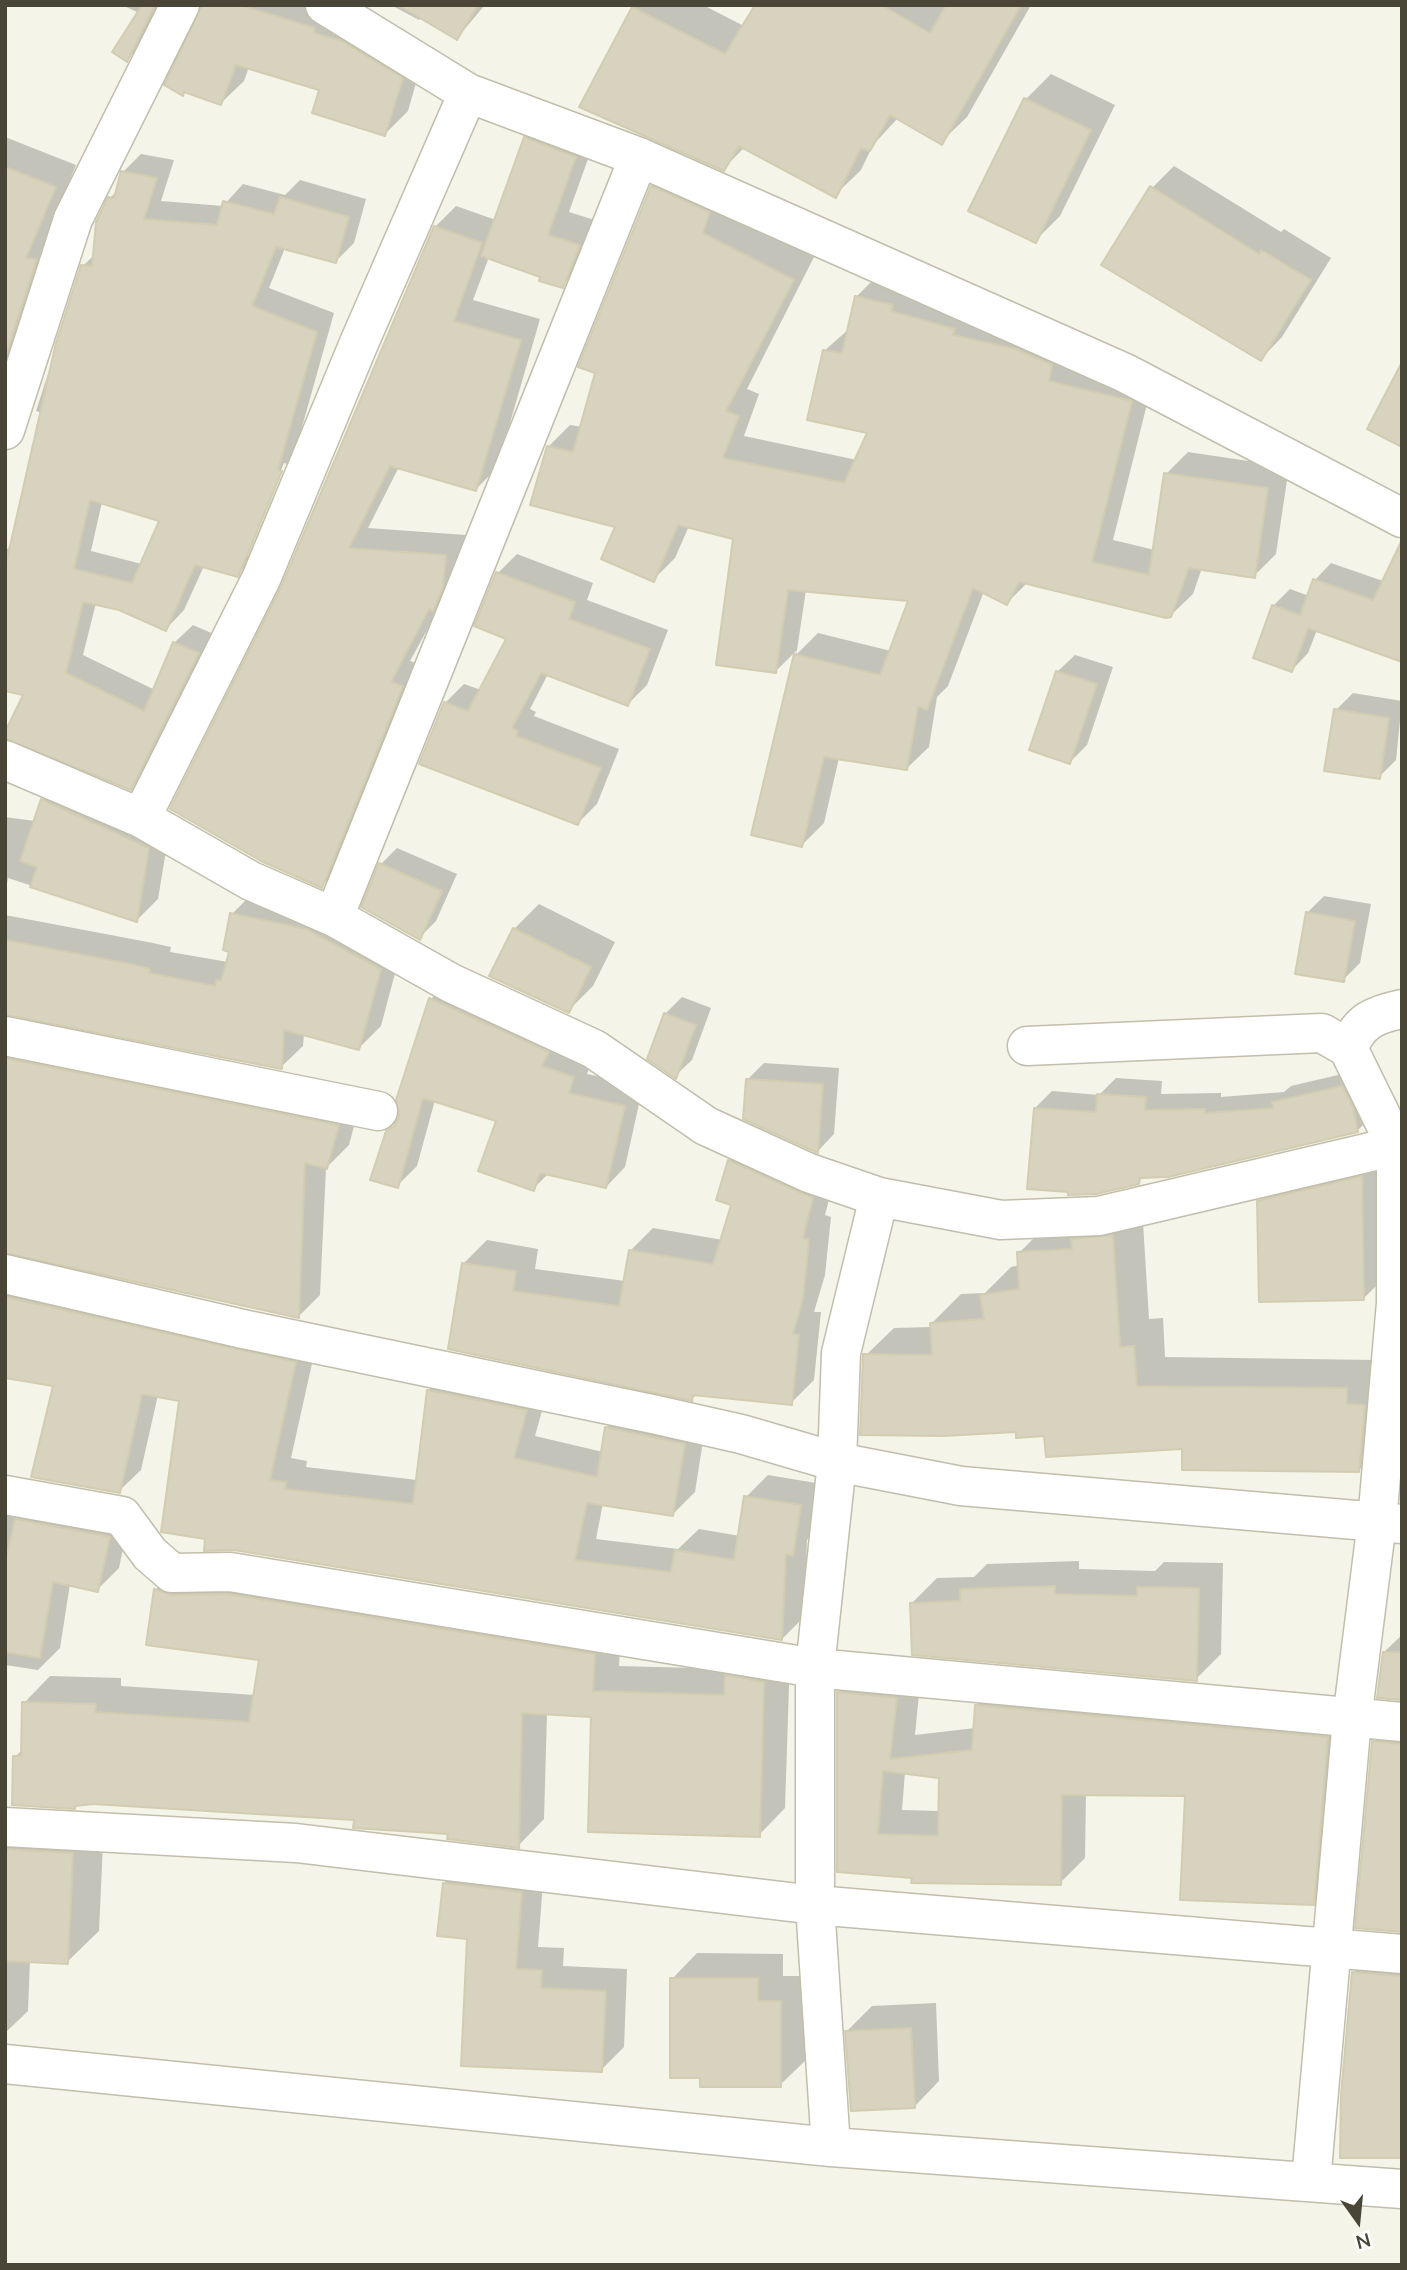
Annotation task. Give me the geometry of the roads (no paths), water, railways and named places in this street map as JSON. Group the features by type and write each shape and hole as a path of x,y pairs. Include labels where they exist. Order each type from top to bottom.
{"street":[{"path":"5,430 73,219 180,5"},
{"path":"325,5 468,93 639,157 1125,373 1402,518"},
{"path":"141,818 261,579 359,342 468,93"},
{"path":"334,917 639,157"},
{"path":"5,760 141,818 250,881 334,917 451,984 594,1049 706,1126 809,1173 879,1197 1001,1220 1100,1216 1399,1145"},
{"path":"1348,1048 1357,1028 1374,1015 1402,1009"},
{"path":"1027,1046 1322,1033 1348,1048 1399,1145 1399,1303 1390,1523 1352,1719 1334,1948 1311,2181"},
{"path":"5,1036 378,1111"},
{"path":"831,2147 815,1905 815,1668 837,1462 841,1353 879,1197"},
{"path":"5,1274 243,1329 669,1417 741,1434 837,1462 961,1486 1390,1523"},
{"path":"5,1495 122,1516 149,1554 172,1573 230,1572 815,1668 1402,1722"},
{"path":"5,1827 296,1843 815,1905 1402,1954"},
{"path":"5,2064 831,2147 1402,2189"}]}
